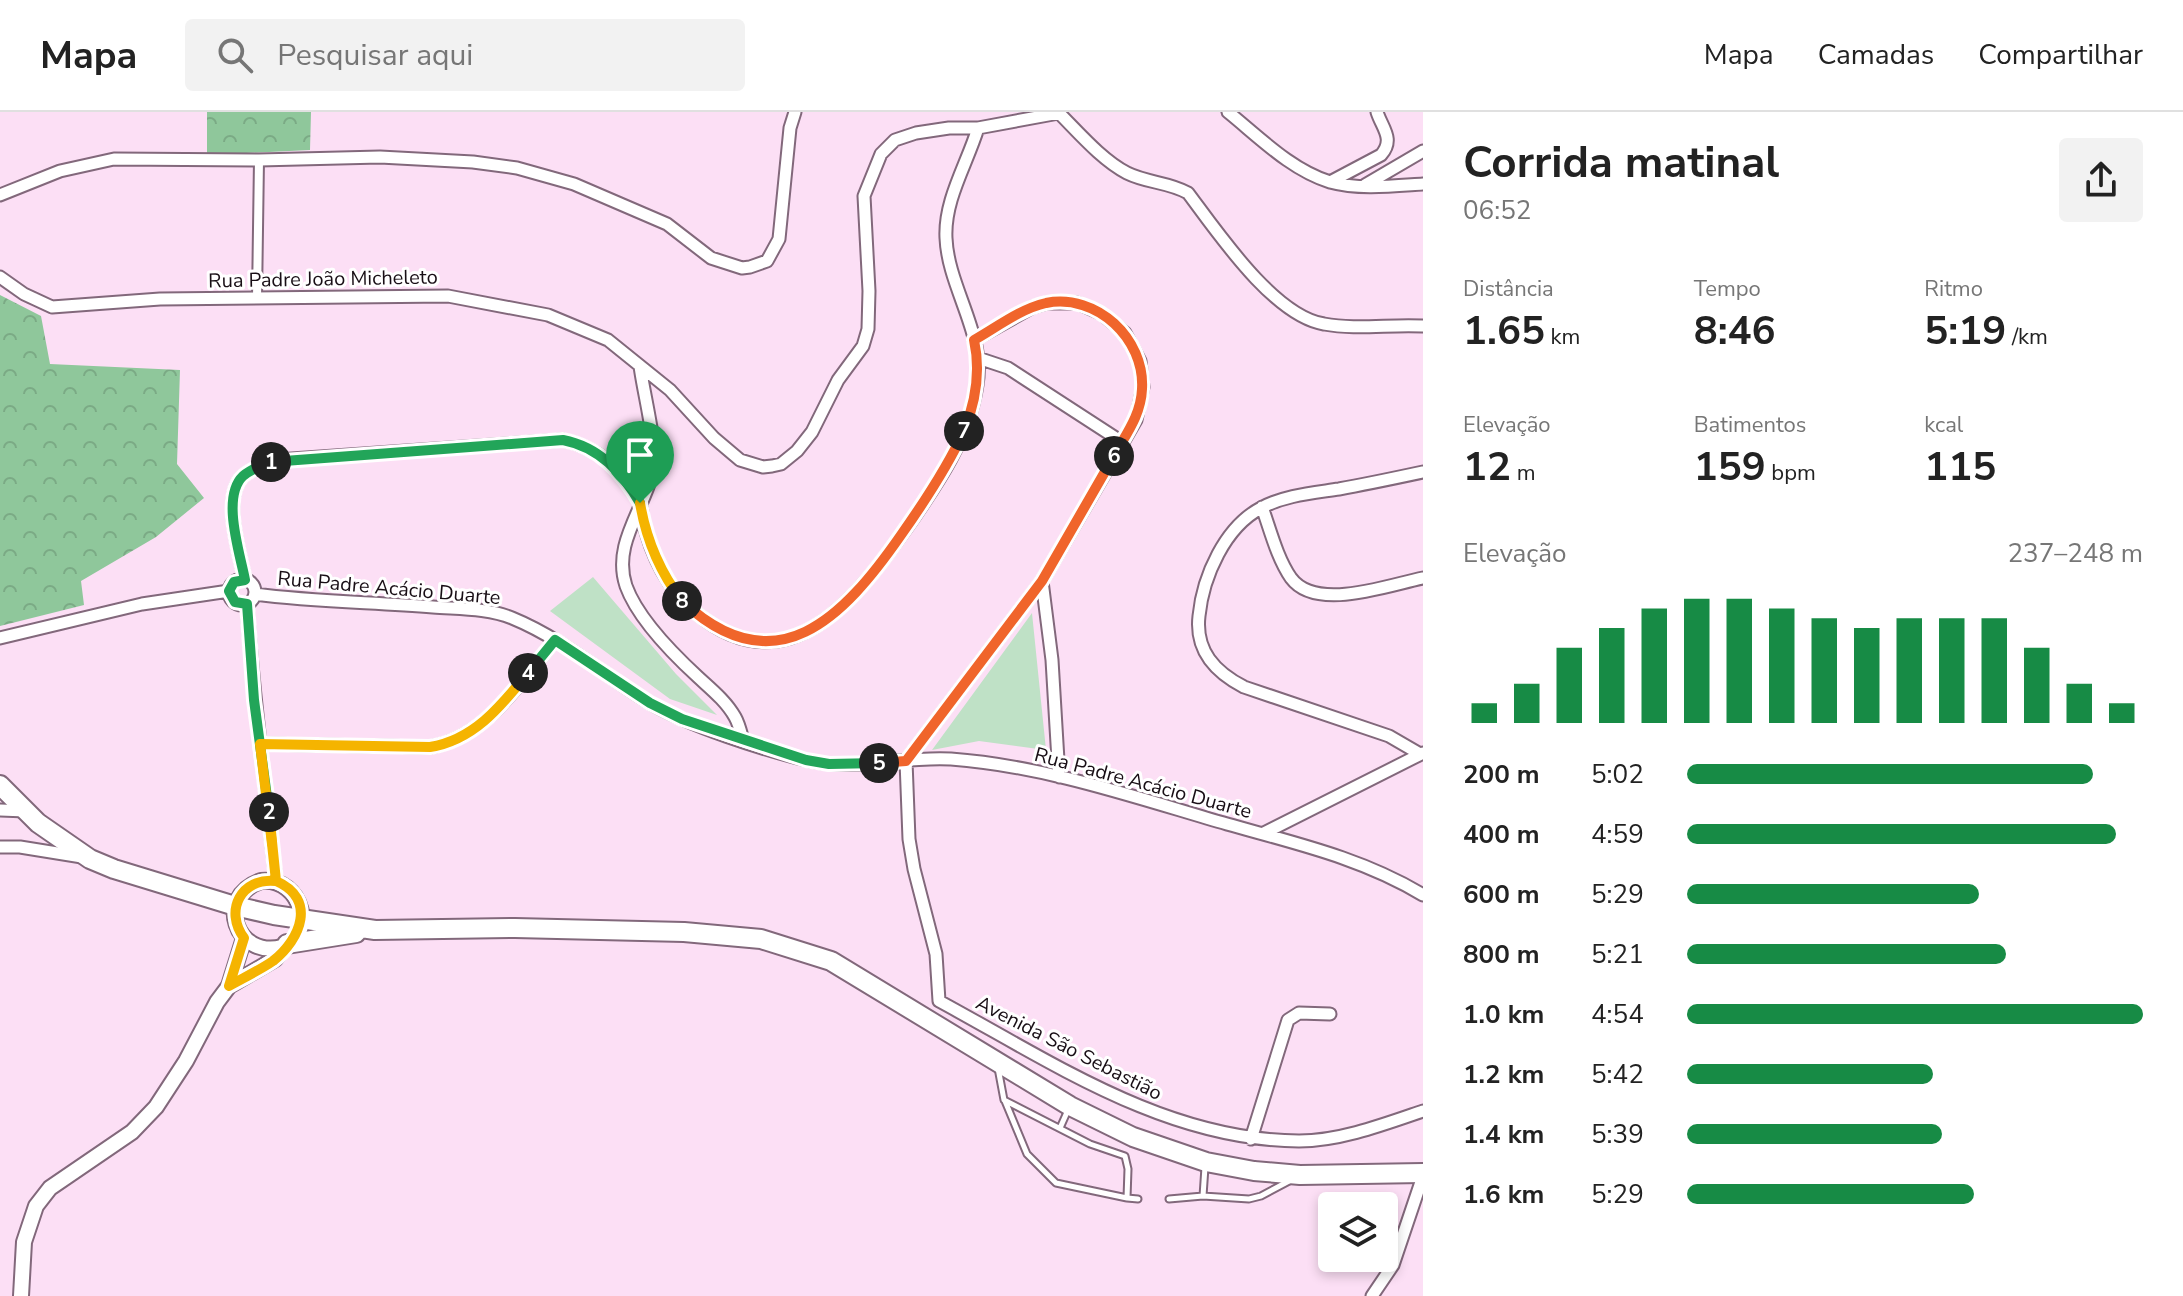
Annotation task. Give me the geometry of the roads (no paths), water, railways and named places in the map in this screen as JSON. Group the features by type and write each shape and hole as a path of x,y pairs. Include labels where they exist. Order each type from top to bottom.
{"highway":[{"path":"0,785 62,841 90,859 235,906 301,920 375,930 515,928 684,932 761,939 831,961 1070,1106 1133,1137 1206,1162 1254,1171 1300,1175 1423,1174"},
{"path":"286,945 375,930"}],"street":[{"path":"0,195 60,171 114,159 380,157 473,162 517,168 574,184 667,224 711,258 742,268 767,261 779,239 790,128 795,112"},
{"path":"1059,112 1123,171 1141,179 1175,186 1188,193 1271,295 1294,312 1323,324 1423,326"},
{"name":"Rua Padre João Micheleto","path":"0,277 24,294 52,307 160,299 448,296 548,315 608,340 670,390 714,438 740,460 763,467 772,466 781,464 797,451 812,432 838,380 863,346 868,329 864,196 881,154 895,140 916,133 978,128 1059,112"},
{"path":"1228,112 1285,158 1329,182 1365,186 1423,184"},
{"path":"1329,182 1381,155 1386,149 1388,137 1377,112"},
{"path":"245,580 233,513 236,488 243,477 277,460 563,440 592,449 626,479 640,503 643,521 662,572 683,601 698,615 730,634 773,641 802,633 835,614 862,588 932,491 966,427 978,384 978,358 948,256 946,237 947,214 953,192 978,128"},
{"path":"1365,186 1423,151"},
{"path":"257,298 259,160"},
{"path":"931,1021 939,1001 936,954 909,839 906,761 1042,581 1136,420 1143,387 1140,361 1125,333 1102,314 1077,303 1047,303 1017,315 974,340"},
{"path":"978,358 1008,368 1122,442"},
{"path":"640,366 654,460 650,480 625,545 626,585 652,627 675,655 727,705 737,719 743,740"},
{"path":"1422,754 1389,736 1244,687 1226,678 1207,659 1198,626 1199,609 1211,570 1233,532 1250,515 1262,507 1298,495 1423,472"},
{"path":"1262,507 1291,578 1312,593 1325,596 1345,594 1423,578"},
{"path":"229,591 234,582 245,580 254,586 251,599 254,700 276,881"},
{"path":"1042,581 1052,660 1059,777"},
{"path":"229,591 235,602 251,599"},
{"path":"0,638 142,604 229,591"},
{"name":"Rua Padre Acácio Duarte","path":"251,599 475,610 510,617 555,640 650,703 682,719 743,740 829,764 950,759 1059,777 1264,833 1376,870 1423,895"},
{"path":"260,744 430,747 451,744 490,715 555,640"},
{"path":"1264,833 1422,754"},
{"path":"0,810 27,811"},
{"path":"0,847 20,847 90,859"},
{"path":"229,986 275,959 294,937 301,920 301,910 293,892 276,881 254,883 242,892 235,906 235,923 244,938 260,947 286,945"},
{"path":"21,1296 24,1242 36,1206 50,1188 132,1132 156,1107 229,986 244,938"},
{"name":"Avenida São Sebastião","path":"939,1001 1107,1092 1175,1121 1251,1139 1306,1140 1369,1128 1423,1111"},
{"path":"1251,1139 1288,1020 1299,1013 1330,1014"},
{"path":"1372,1296 1393,1265 1423,1174"}],"lane":[{"path":"997,1063 1004,1100 1027,1154 1056,1183 1138,1199"},
{"path":"1004,1100 1090,1144 1125,1156"},
{"path":"1060,1128 1070,1106"},
{"path":"1127,1198 1125,1156 1133,1137"},
{"path":"1203,1196 1206,1162"},
{"path":"1169,1199 1203,1196 1254,1198 1300,1175"}]}
